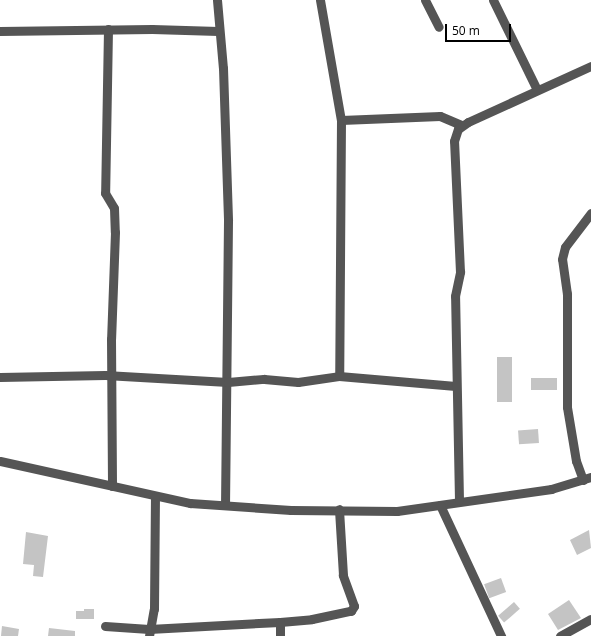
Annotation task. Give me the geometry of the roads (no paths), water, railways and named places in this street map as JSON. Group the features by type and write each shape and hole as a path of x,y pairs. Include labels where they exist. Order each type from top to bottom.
{"street":[{"path":"217,0 218,31 223,68 223,116 228,221 228,382 225,505"},
{"path":"320,0 341,120 339,376"},
{"path":"425,0 439,27"},
{"path":"493,0 537,90"},
{"path":"0,31 108,29 218,31"},
{"path":"108,29 105,193 114,208 115,232 111,339 113,377 112,486"},
{"path":"459,500 455,296 460,272 454,140 461,125 591,66"},
{"path":"341,120 440,116 461,125"},
{"path":"0,461 190,504 292,510 397,511 440,505 459,500 500,498 587,479 576,461 567,407 567,294 562,259 565,247 591,213"},
{"path":"0,377 113,377 228,382 264,379 298,382 339,376 456,386"},
{"path":"149,632 154,609 155,497"},
{"path":"440,505 501,636"},
{"path":"105,626 149,632 312,619 351,611 354,606 343,575 339,510"},
{"path":"560,636 591,619"},
{"path":"280,622 280,636"}]}
